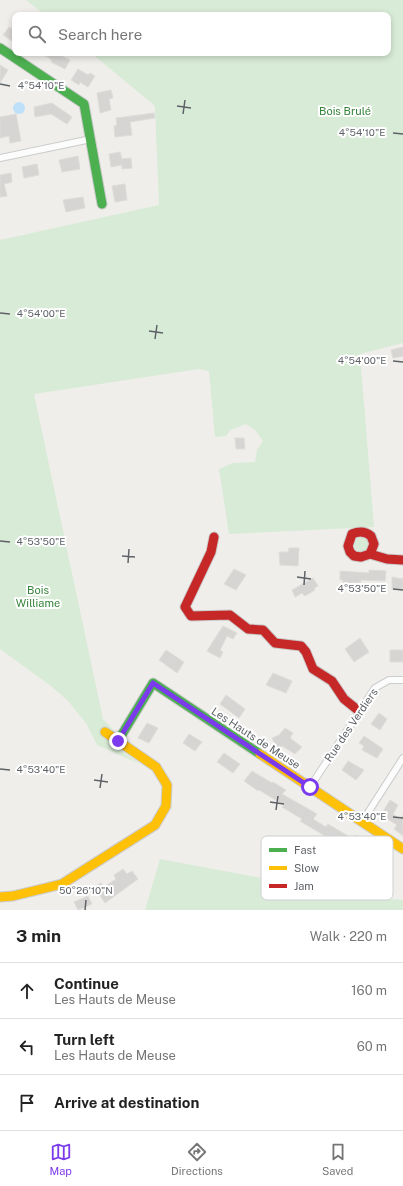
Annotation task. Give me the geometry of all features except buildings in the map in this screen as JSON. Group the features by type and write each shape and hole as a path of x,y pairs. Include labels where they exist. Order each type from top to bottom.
{"street":[{"path":"0,48 84,104 102,204"},
{"path":"0,158 91,139"},
{"path":"214,537 211,552 185,607 191,616 230,616 248,628 263,630 275,643 301,646 306,652 313,669 332,681 344,698 359,711"},
{"path":"370,554 387,559 403,560"},
{"name":"Rue des Verdiers","path":"310,787 375,688 381,683 389,680 403,680"},
{"name":"Les Hauts de Meuse","path":"118,741 153,683 383,836"},
{"path":"0,897 13,896 62,884 155,826 166,806 167,785 162,775 156,768 105,732"},
{"path":"362,822 403,758"},
{"name":"Les Hauts de Meuse","path":"393,842 403,849"}],"green space":[{"path":"26,0 403,0 403,343 360,354 374,527 229,534 219,469 233,463 255,462 257,450 263,441 256,431 246,424 230,430 226,436 215,437 209,371 199,369 34,394 103,719 115,732 109,742 140,764 97,745 86,723 68,701 51,686 0,649 0,240 159,205 155,106 95,56 391,56 391,12 41,12"},
{"path":"362,536 369,541 370,544 365,551 362,552 355,547 354,544 359,537"},
{"path":"160,859 261,878 261,900 403,900 403,910 145,910"}],"water":[{"path":"19,102 23,104 25,108 23,112 19,114 15,112 13,108 15,104"}],"traffic: fast":[{"path":"0,48 84,104 102,204"},
{"path":"118,741 153,683 260,754"}],"traffic: slow":[{"path":"0,897 13,896 62,884 155,825 166,806 167,785 156,767 105,732"},
{"path":"260,754 383,836"},
{"path":"393,842 403,849"}],"traffic: jam":[{"path":"370,554 374,544 371,536 362,532 352,534 348,546 350,552 354,556 361,557 370,554 387,559 403,560"},
{"path":"214,537 211,552 185,607 191,616 230,615 248,629 263,630 275,643 301,646 306,652 313,669 332,681 344,699 359,711"}],"route":[{"path":"118,741 153,683 310,787"}],"park label":[{"name":"Bois Brulé","path":"345,111"},
{"name":"Bois Williame","path":"38,596"}]}
